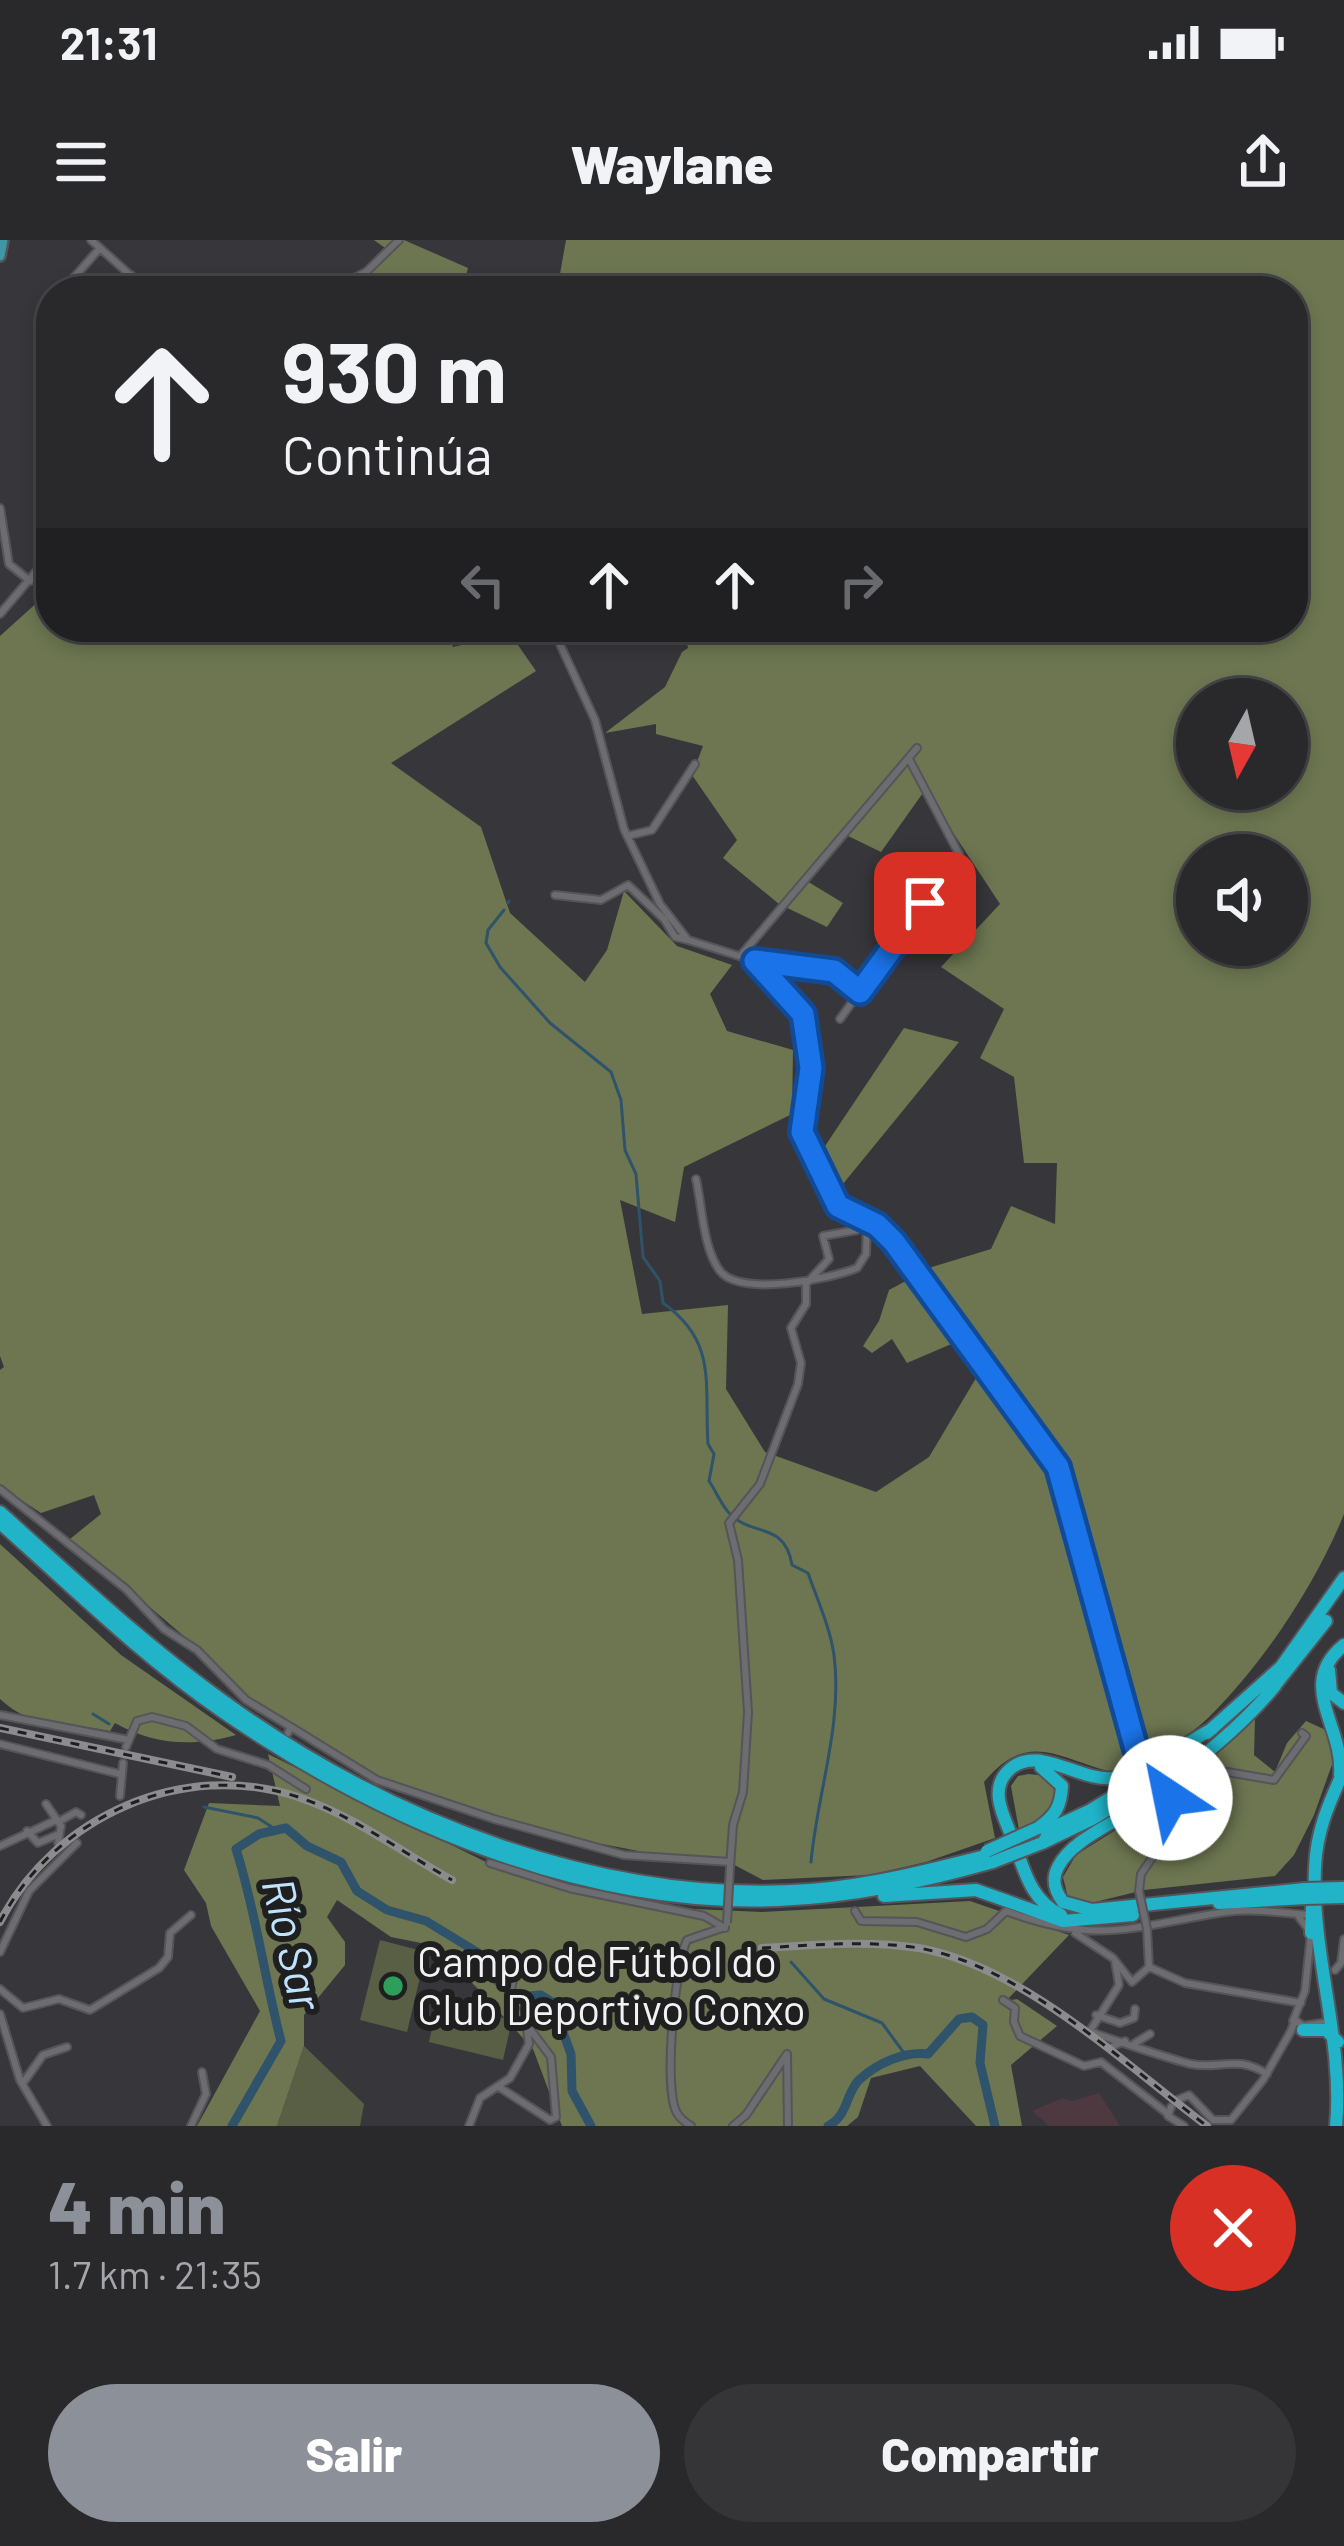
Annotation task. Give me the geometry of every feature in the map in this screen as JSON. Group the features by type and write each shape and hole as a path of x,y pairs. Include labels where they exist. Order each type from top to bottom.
{"highway":[{"path":"0,1512 155,1650 226,1703 332,1768 462,1828 572,1865 679,1886 806,1890 990,1856"},
{"path":"0,1523 150,1657 221,1711 296,1759 382,1804 477,1845 571,1875 678,1895 776,1900 976,1890 1052,1918 1085,1920 1313,1889 1344,1897"},
{"path":"776,1900 879,1890 990,1856 1119,1793 1212,1729 1281,1667 1344,1578"},
{"path":"1132,1907 1070,1906 1055,1889 1059,1864 1229,1735 1275,1686 1344,1592"},
{"path":"1344,1648 1331,1665 1327,1682 1335,1698 1344,1703"},
{"path":"1311,1934 1318,1834 1342,1779 1342,1750 1319,1682 1328,1660 1344,1648"},
{"path":"1040,1835 1092,1819 1174,1770 1275,1686"},
{"path":"1085,1920 1055,1912 1030,1885 1000,1804 1004,1776 1030,1760 1093,1778 1119,1777 1212,1729"},
{"path":"1040,1835 1061,1802 1062,1786 1049,1770 1021,1767 1005,1786 1004,1805 1043,1897 1070,1913 1344,1888"},
{"path":"1313,1889 1338,1978 1338,2023"},
{"path":"1313,1889 1342,2052 1341,2125"},
{"path":"1298,2027 1330,2032 1342,2052"}],"main road":[{"path":"0,256 3,240"}],"street":[{"path":"91,240 131,275"},
{"path":"357,276 399,240"},
{"path":"75,276 100,248"},
{"path":"0,508 9,563 30,580"},
{"path":"0,614 36,573"},
{"path":"559,642 595,720 627,836 661,904 688,940"},
{"path":"742,954 916,748"},
{"path":"840,1019 959,854 909,759"},
{"path":"627,836 652,830 695,764"},
{"path":"555,895 601,900 628,885 664,919 675,938 755,961 803,1014 811,1068 803,1136 838,1206 877,1225 894,1242 1058,1467 1136,1749 1172,1801 1175,1824 1141,1874 1149,1967"},
{"path":"755,961 834,971 860,992"},
{"path":"696,1179 713,1259 722,1274 733,1280 806,1284 859,1267 866,1254 865,1221"},
{"path":"726,1925 748,1712 732,1516 760,1484 798,1384 801,1363 790,1328 806,1304 806,1284 829,1259 824,1235 857,1230 865,1221"},
{"path":"0,1489 126,1589 246,1700 377,1780 624,1855 730,1864"},
{"path":"0,1715 128,1741 133,1724 146,1717 166,1718 220,1750 269,1762 307,1789"},
{"path":"1172,1801 1221,1771 1274,1780 1306,1736 1302,1733"},
{"path":"0,1744 120,1774"},
{"path":"120,1796 123,1763"},
{"path":"27,1831 38,1843 52,1843 60,1833 46,1804"},
{"path":"0,1846 76,1812 81,1815"},
{"path":"0,1952 29,1891 77,1843"},
{"path":"490,1863 568,1888 704,1916 726,1925"},
{"path":"855,1912 861,1921 917,1922 967,1937 987,1929 1006,1911 1075,1933 1115,1961 1132,1982"},
{"path":"1075,1933 1147,1929 1225,1912 1312,1912"},
{"path":"1172,2107 1189,2095 1214,2120 1227,2122 1298,2027 1311,1934 1293,1912"},
{"path":"0,1989 25,2008 59,2000 90,2010 159,1968 168,1957 170,1933 191,1915"},
{"path":"692,2126 675,2109 673,2090 671,2026 681,1957 687,1940 726,1925"},
{"path":"1338,1978 1344,1939"},
{"path":"1115,1961 1119,1985"},
{"path":"1149,1967 1132,1982 1119,1985 1090,2031 1190,2063 1230,2061 1267,2074"},
{"path":"1149,1967 1185,1983 1300,2003"},
{"path":"469,2126 480,2098 500,2087 529,2044 512,1988"},
{"path":"1003,2000 1016,2008 1014,2022 1021,2036 1086,2066 1101,2062 1172,2107 1184,2126"},
{"path":"1096,2015 1124,2023 1134,2018 1135,2009"},
{"path":"0,2014 23,2083 47,2126"},
{"path":"500,2087 555,2120 554,2067 521,2018"},
{"path":"1298,2027 1338,2023"},
{"path":"1135,2043 1150,2033"},
{"path":"1114,2046 1125,2041"},
{"path":"23,2083 43,2055 67,2047"},
{"path":"733,2126 746,2115 787,2054 788,2126"},
{"path":"191,2126 205,2099 202,2072"}],"shaded area":[{"path":"1099,2093 1120,2126 1049,2126 1032,2111 1063,2098 1072,2101"}],"green space":[{"path":"374,240 404,240 468,268 466,276 357,276 388,250"},
{"path":"566,240 1344,240 1344,1514 1286,1622 1249,1672 1188,1735 1112,1772 1044,1752 1015,1756 984,1782 995,1838 869,1875 763,1880 725,1860 664,1856 561,1836 388,1782 258,1706 70,1539 101,1514 94,1495 41,1513 0,1486 0,1370 4,1367 0,1356 0,636 36,604 36,642 455,642 452,647 516,642 536,671 391,763 481,827 510,913 585,982 607,950 624,891 677,946 732,965 710,994 727,1031 793,1050 792,1114 684,1167 675,1222 620,1200 642,1314 728,1305 726,1389 765,1452 876,1492 929,1457 985,1363 956,1342 907,1363 892,1339 872,1353 863,1346 879,1321 889,1290 932,1267 991,1249 1011,1206 1055,1224 1057,1163 1024,1163 1014,1077 980,1058 1004,1009 941,967 1000,904 925,790 881,852 846,835 802,878 843,903 827,927 779,904 723,858 737,840 692,775 703,746 656,734 656,724 605,733 665,687 688,648 687,642 1308,642 1308,276 560,276"},
{"path":"904,1028 959,1042 838,1190 819,1155"},
{"path":"0,1544 121,1655 236,1735 174,1742 115,1723 110,1731 52,1723 12,1709 0,1699"},
{"path":"1255,1718 1254,1755 1275,1772 1287,1743 1306,1721 1328,1731 1334,1759 1294,1855 1275,1876 1144,1890 1091,1903 1068,1898 1063,1877 1076,1855 1160,1802 1170,1808 1183,1807 1173,1791"},
{"path":"268,1754 512,1875 646,1907 762,1912 970,1901 1069,1935 1006,2001 1017,1999 1057,2026 1011,2065 1022,2126 976,2126 920,2066 871,2078 858,2117 847,2126 562,2126 533,2049 436,1946 391,1937 337,1900 327,1917 345,1942 345,1965 304,2015 304,2046 277,2126 197,2126 260,2011 211,1926 206,1903 184,1870 209,1803 280,1806"},
{"path":"1018,1776 1046,1776 1057,1790 1056,1798 1045,1816 1019,1830 1011,1786"},
{"name":"Campo de Fútbol do Club Deportivo Conxo","path":"380,1940 426,1952 407,2032 360,2020"},
{"path":"438,2002 512,2020 503,2060 429,2042"},
{"path":"304,2046 364,2104 360,2126 277,2126"}],"waterway":[{"path":"504,910 488,930 486,943 500,967 550,1023 611,1072 621,1100 625,1150 636,1174 643,1257 660,1281 663,1303 693,1333 705,1366 708,1444 714,1454 709,1481 730,1514 775,1536 788,1551 792,1565 808,1573 826,1624 834,1655 835,1707 811,1862"},
{"path":"93,1714 109,1724"},
{"path":"204,1807 258,1818 275,1829"},
{"name":"Río Sar","path":"232,2126 281,2041 236,1849 259,1834 286,1828 307,1846 341,1862 357,1891 387,1910 426,1921 490,1960 494,1978 516,1997 541,1995 552,2002 571,2054 572,2091 591,2126"},
{"path":"791,1962 824,1999 882,2023 904,2053"},
{"name":"Río Sar","path":"828,2126 840,2116 866,2074 901,2056 928,2054 959,2019 972,2017 983,2025 980,2063 995,2126"}],"railway":[{"path":"0,1728 232,1777"},
{"path":"0,1922 54,1852 88,1826 126,1805 211,1786 254,1787 298,1797 357,1824 452,1880"},
{"path":"762,1948 880,1944 958,1959 1034,1996 1207,2126"}],"place":[{"name":"Campo de Fútbol do Club Deportivo Conxo","path":"393,1986"}],"route":[{"path":"925,903 860,992 834,971 755,961 799,1004 803,1014 811,1068 802,1132 838,1206 877,1225 894,1242 1058,1467 1136,1749 1170,1798"}]}
